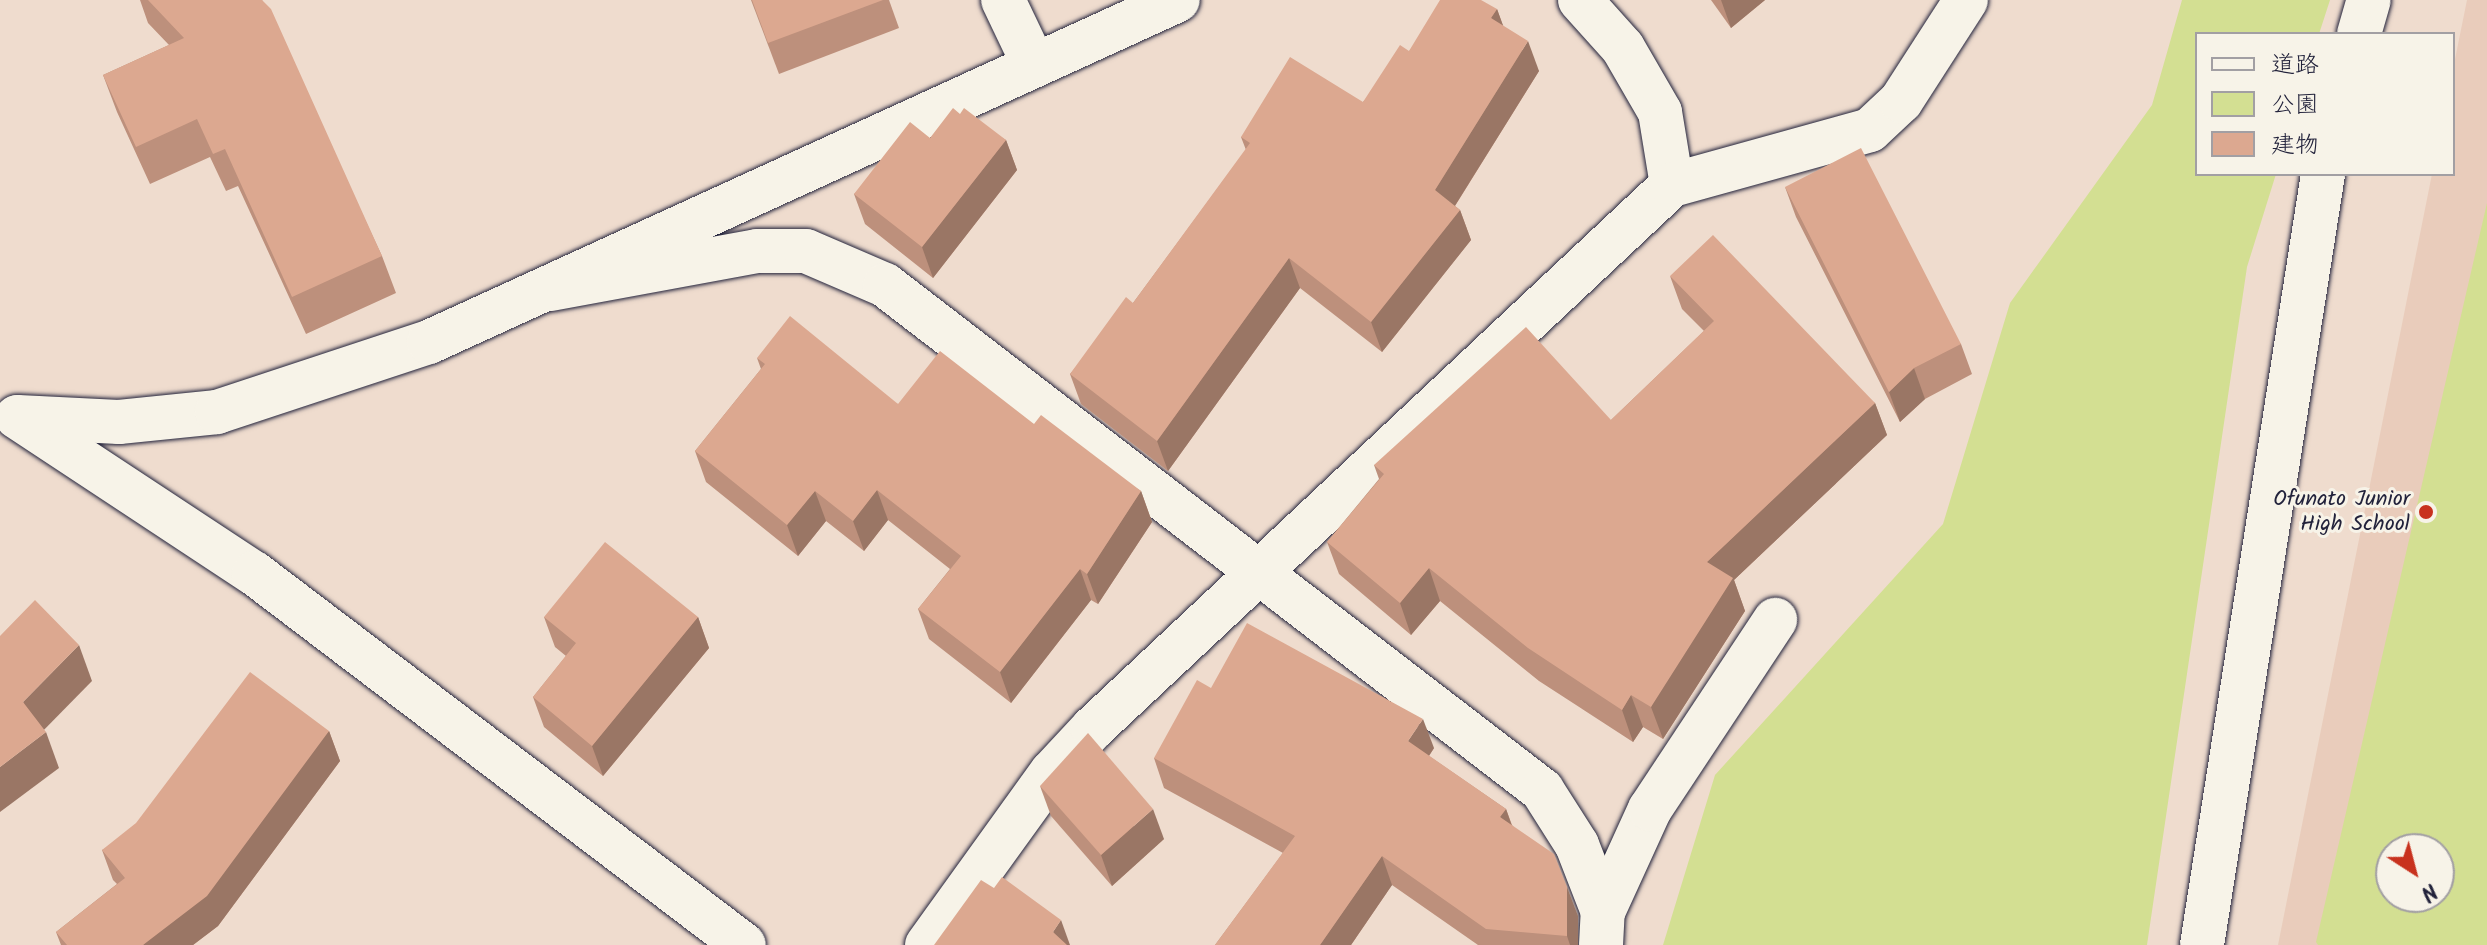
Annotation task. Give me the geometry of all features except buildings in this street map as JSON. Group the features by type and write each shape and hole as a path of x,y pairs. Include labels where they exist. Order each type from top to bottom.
{"street":[{"path":"1003,0 1034,65"},
{"path":"9,410 119,422 217,412 429,342 1178,0"},
{"path":"1580,0 1623,48 1660,112 1672,185"},
{"path":"927,945 1052,772 1672,185 1870,130 1901,101 1966,0"},
{"path":"2360,32 2369,0"},
{"path":"2202,945 2323,176"},
{"path":"550,289 757,251 806,251 885,285 1258,576 1542,790 1577,845 1602,928"},
{"path":"9,410 254,573 744,945"},
{"path":"1602,928 1650,809 1775,620"}],"shaded area":[{"name":"Ofunato Junior High School","path":"2467,0 2487,0 2487,945 2278,945 2432,176 2455,176 2455,59"}],"green space":[{"path":"2182,0 2330,0 2320,32 2195,32 2195,176 2275,176 2247,267 2147,945 1663,945 1715,775 1943,524 2010,303 2152,105"},
{"path":"2487,203 2487,945 2318,945 2316,942"}],"place":[{"name":"Ofunato Junior High School","path":"2426,512"}]}
